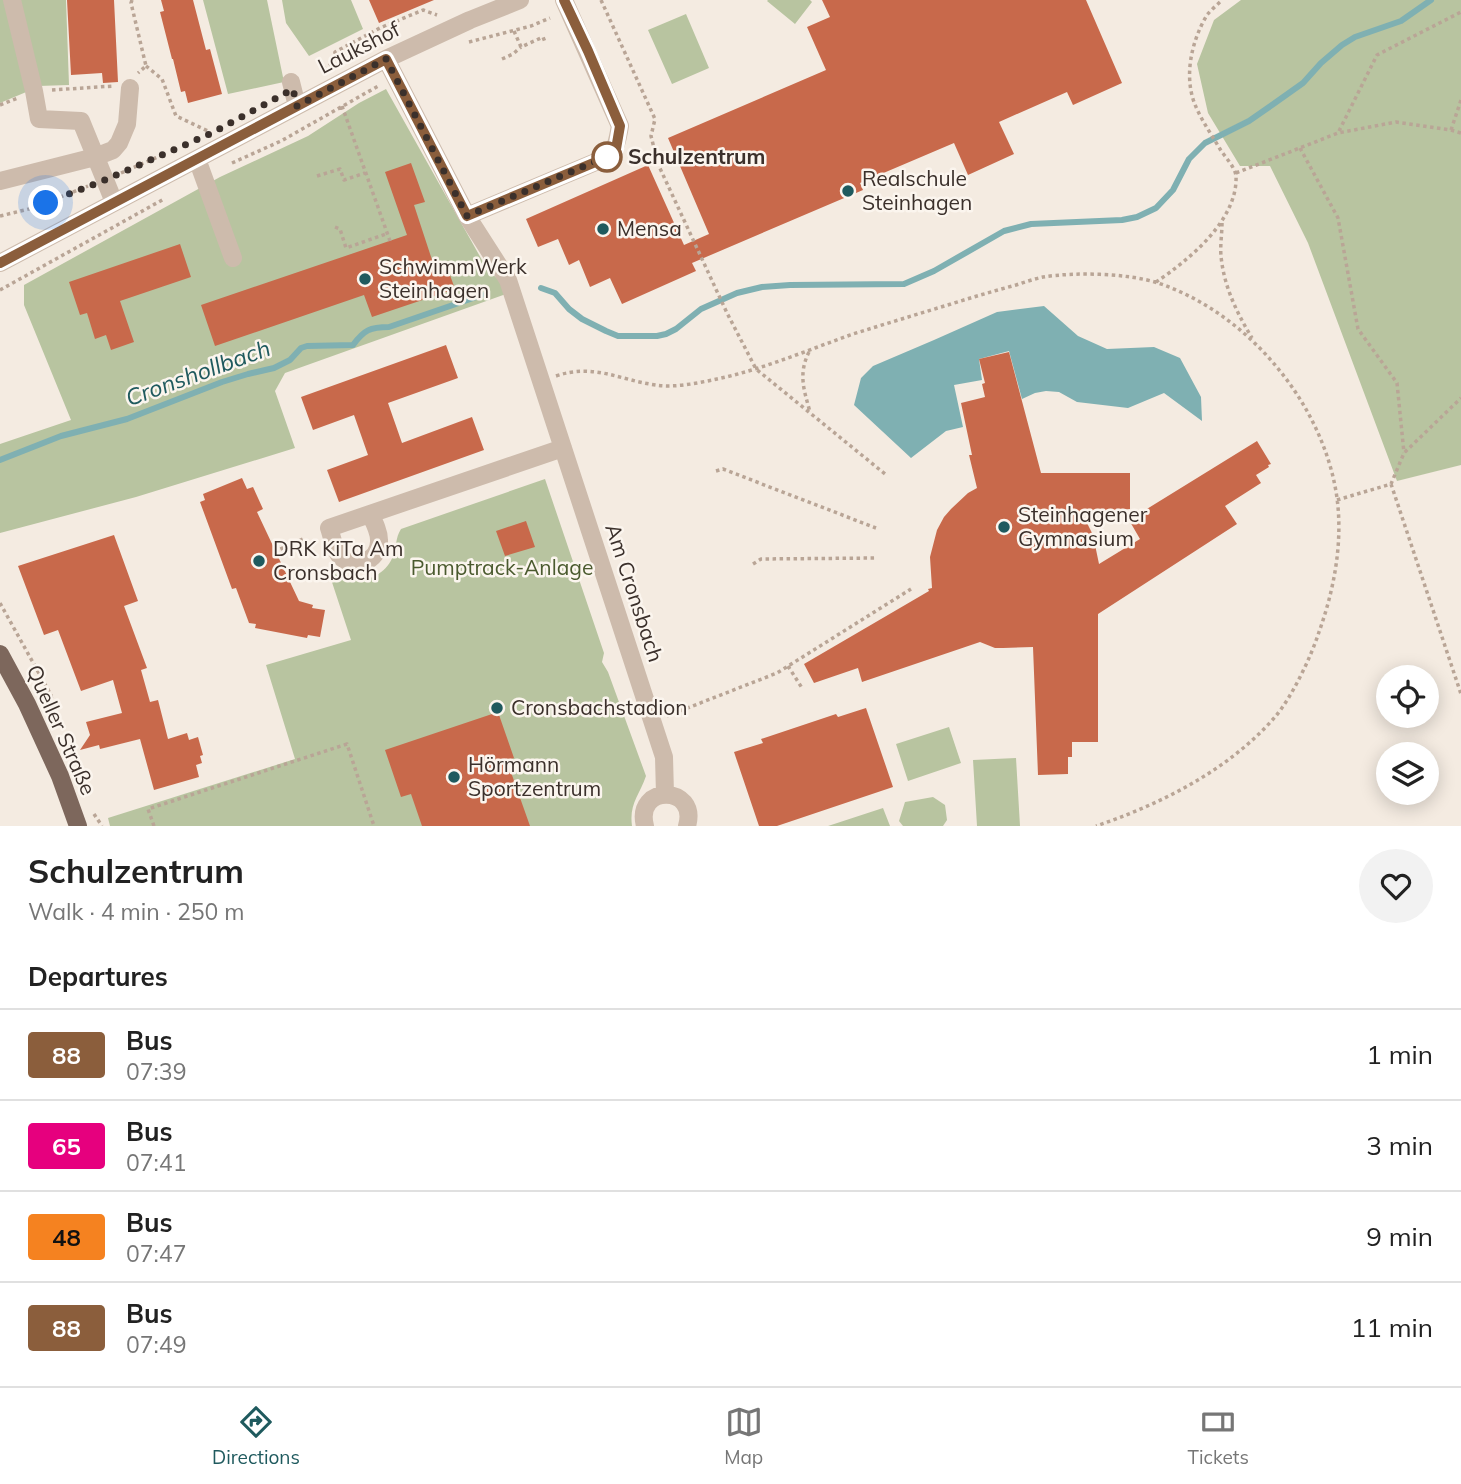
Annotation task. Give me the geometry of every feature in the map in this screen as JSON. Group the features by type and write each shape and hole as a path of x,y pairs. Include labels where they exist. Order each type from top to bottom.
{"main road":[{"name":"Queller Straße","path":"0,654 27,704 60,776 78,826"}],"street":[{"path":"12,0 39,119 80,121 114,202"},
{"name":"Laukshof","path":"0,262 386,59 520,0"},
{"path":"467,216 598,161 616,149 620,126 564,0"},
{"name":"Am Cronsbach","path":"386,59 467,216 508,280 664,757 665,794"},
{"path":"291,82 297,106"},
{"path":"0,181 113,150 123,135 129,113 129,84"},
{"path":"197,159 233,258"},
{"path":"370,513 563,448"},
{"path":"645,826 643,812 646,805 657,796 665,794 684,803 689,816 687,826"}],"path":[{"path":"132,0 146,66 162,79 176,116 212,133 200,138"},
{"path":"601,0 654,119 651,136 658,164 674,203 756,369 885,474"},
{"path":"1156,282 1197,250 1222,221 1233,201 1236,173 1194,103 1189,81 1194,43 1208,14 1222,0"},
{"path":"323,70 333,63 335,52 380,28 423,10 436,16 447,10"},
{"path":"1338,133 1377,55 1461,12"},
{"path":"470,42 514,31 550,18"},
{"path":"514,31 521,47"},
{"path":"502,59 543,37 545,42"},
{"path":"34,91 129,84 146,66"},
{"path":"232,163 281,141 395,78"},
{"path":"1451,130 1461,100"},
{"path":"342,106 390,241"},
{"path":"1236,173 1338,133 1396,122 1461,133"},
{"path":"1300,148 1338,218 1358,329 1397,383 1404,453"},
{"path":"0,216 33,208 164,154"},
{"path":"317,176 340,169 344,180 365,173"},
{"path":"0,290 169,196"},
{"path":"1222,221 1221,255 1226,284 1236,312 1254,342"},
{"path":"335,227 340,229 346,248 387,234"},
{"path":"541,381 585,370 601,371 659,386 716,379 756,369 876,327 1043,277 1094,274 1156,282 1219,314 1254,342 1277,366 1301,399 1330,461 1338,500 1339,536 1335,576 1324,617 1313,650 1276,715 1238,752 1196,781 1146,807 1096,826"},
{"path":"810,350 803,364 803,381 811,414"},
{"path":"1461,398 1404,453 1391,484 1461,695"},
{"path":"716,471 723,469 876,528"},
{"path":"1338,500 1391,484"},
{"path":"274,552 305,538"},
{"path":"753,564 761,559 877,558"},
{"path":"652,722 778,673 911,589"},
{"path":"788,666 802,688"},
{"path":"153,826 148,809 346,744 374,826"}],"green space":[{"path":"0,0 9,0 31,90 0,103"},
{"path":"18,0 66,0 69,85 38,86"},
{"path":"203,0 267,0 284,82 228,94"},
{"path":"282,0 351,0 363,29 309,56 286,23"},
{"path":"768,0 810,0 812,2 795,24"},
{"path":"1241,0 1461,0 1461,465 1397,481 1308,243 1270,166 1240,166 1208,113 1197,64 1214,20"},
{"path":"686,14 709,68 672,84 648,30"},
{"path":"386,89 487,269 502,283 506,294 285,373 275,391 295,448 136,497 0,533 0,444 71,420 24,305 24,285 220,177 308,136"},
{"name":"Cronsbachstadion","path":"545,479 604,653 602,662 646,776 633,806 632,826 110,826 108,818 295,759 266,665 351,640 327,567 349,580 372,577 390,563 401,529"},
{"path":"949,727 961,763 908,781 896,744"},
{"path":"1016,758 1020,826 977,826 973,760"},
{"path":"933,797 945,805 947,820 943,826 903,826 899,821 905,802"},
{"path":"883,808 890,826 828,826"}],"water":[{"path":"1044,306 1078,336 1107,349 1154,347 1180,358 1201,397 1202,421 1164,393 1128,408 1077,402 1059,392 1035,393 1022,399 1009,351 979,359 982,380 954,385 963,427 946,431 911,458 854,405 861,378 873,366 997,312"}],"building":[{"path":"67,0 114,0 118,82 103,83 102,73 71,75"},
{"path":"161,0 193,0 206,50 210,49 222,94 188,103 185,91 181,92 172,59 160,12 164,11"},
{"path":"369,0 434,0 379,23"},
{"path":"822,0 1086,0 1122,83 1073,105 1067,92 999,122 1014,154 968,175 954,143 860,183 863,190 692,263 696,271 622,304 610,278 590,287 579,260 569,265 558,239 538,247 526,219 648,165 684,245 709,234 668,138 826,70 807,27 830,17"},
{"name":"SchwimmWerk Steinhagen","path":"411,163 425,202 414,205 435,269 446,264 455,289 372,317 364,295 215,346 201,305 407,235 385,172"},
{"path":"180,244 191,277 120,301 134,342 111,350 106,335 95,339 87,313 80,315 69,282"},
{"path":"446,345 458,378 388,403 402,443 472,417 484,450 339,502 327,470 368,455 354,415 313,430 301,397"},
{"path":"1009,352 1041,473 1130,473 1130,509 1082,513 1093,535 1099,564 1140,539 1129,520 1257,441 1271,464 1256,475 1261,483 1225,506 1237,524 1098,614 1098,742 1072,742 1072,757 1068,757 1068,774 1038,775 1033,647 995,648 980,642 862,682 858,668 814,683 804,664 932,588 930,557 937,530 951,509 977,488 961,403 985,397 982,384 985,383 979,359"},
{"path":"242,478 247,489 253,487 263,509 257,512 299,601 313,605 312,608 325,610 320,637 308,635 307,638 255,628 256,624 249,623 236,588 232,589 200,502 205,500 203,494"},
{"path":"526,521 535,547 505,556 496,531"},
{"path":"114,535 138,601 124,606 147,668 141,670 150,702 158,700 168,739 187,733 189,740 198,737 203,755 200,756 202,763 196,765 199,777 154,790 140,739 100,749 99,745 80,750 90,735 86,722 122,713 113,680 81,691 58,630 44,635 18,566"},
{"path":"866,708 893,787 777,826 759,826 734,752 763,743 761,739 836,714 838,717"},
{"name":"Hörmann Sportzentrum","path":"498,712 514,758 507,761 530,826 422,826 411,794 401,797 385,750"}],"waterway":[{"name":"Cronshollbach","path":"541,288 555,293 582,319 618,336 657,336 676,329 701,309 737,293 762,287 790,285 904,284 934,271 1004,231 1031,224 1137,217 1156,208 1173,190 1189,159 1205,143 1249,121 1303,83 1342,45 1355,37 1401,21 1431,0"},
{"name":"Cronshollbach","path":"0,460 61,436 127,419 222,382 274,368 290,360 301,348 353,345 372,329 389,327 482,295"}],"bus line":[{"name":"88","path":"0,263 386,59 467,216 598,161 616,149 620,126 564,0"}],"place":[{"name":"Schulzentrum","path":"607,157"},
{"name":"Realschule Steinhagen","path":"848,191"},
{"name":"Mensa","path":"603,229"},
{"name":"SchwimmWerk Steinhagen","path":"365,279"},
{"name":"Steinhagener Gymnasium","path":"1004,527"},
{"name":"DRK KiTa Am Cronsbach","path":"259,561"},
{"name":"Cronsbachstadion","path":"497,708"},
{"name":"Hörmann Sportzentrum","path":"454,777"}],"route":[{"path":"46,203 212,133 293,89 297,106 386,59 467,216 607,157"}],"park label":[{"name":"Pumptrack-Anlage","path":"502,568"}]}
